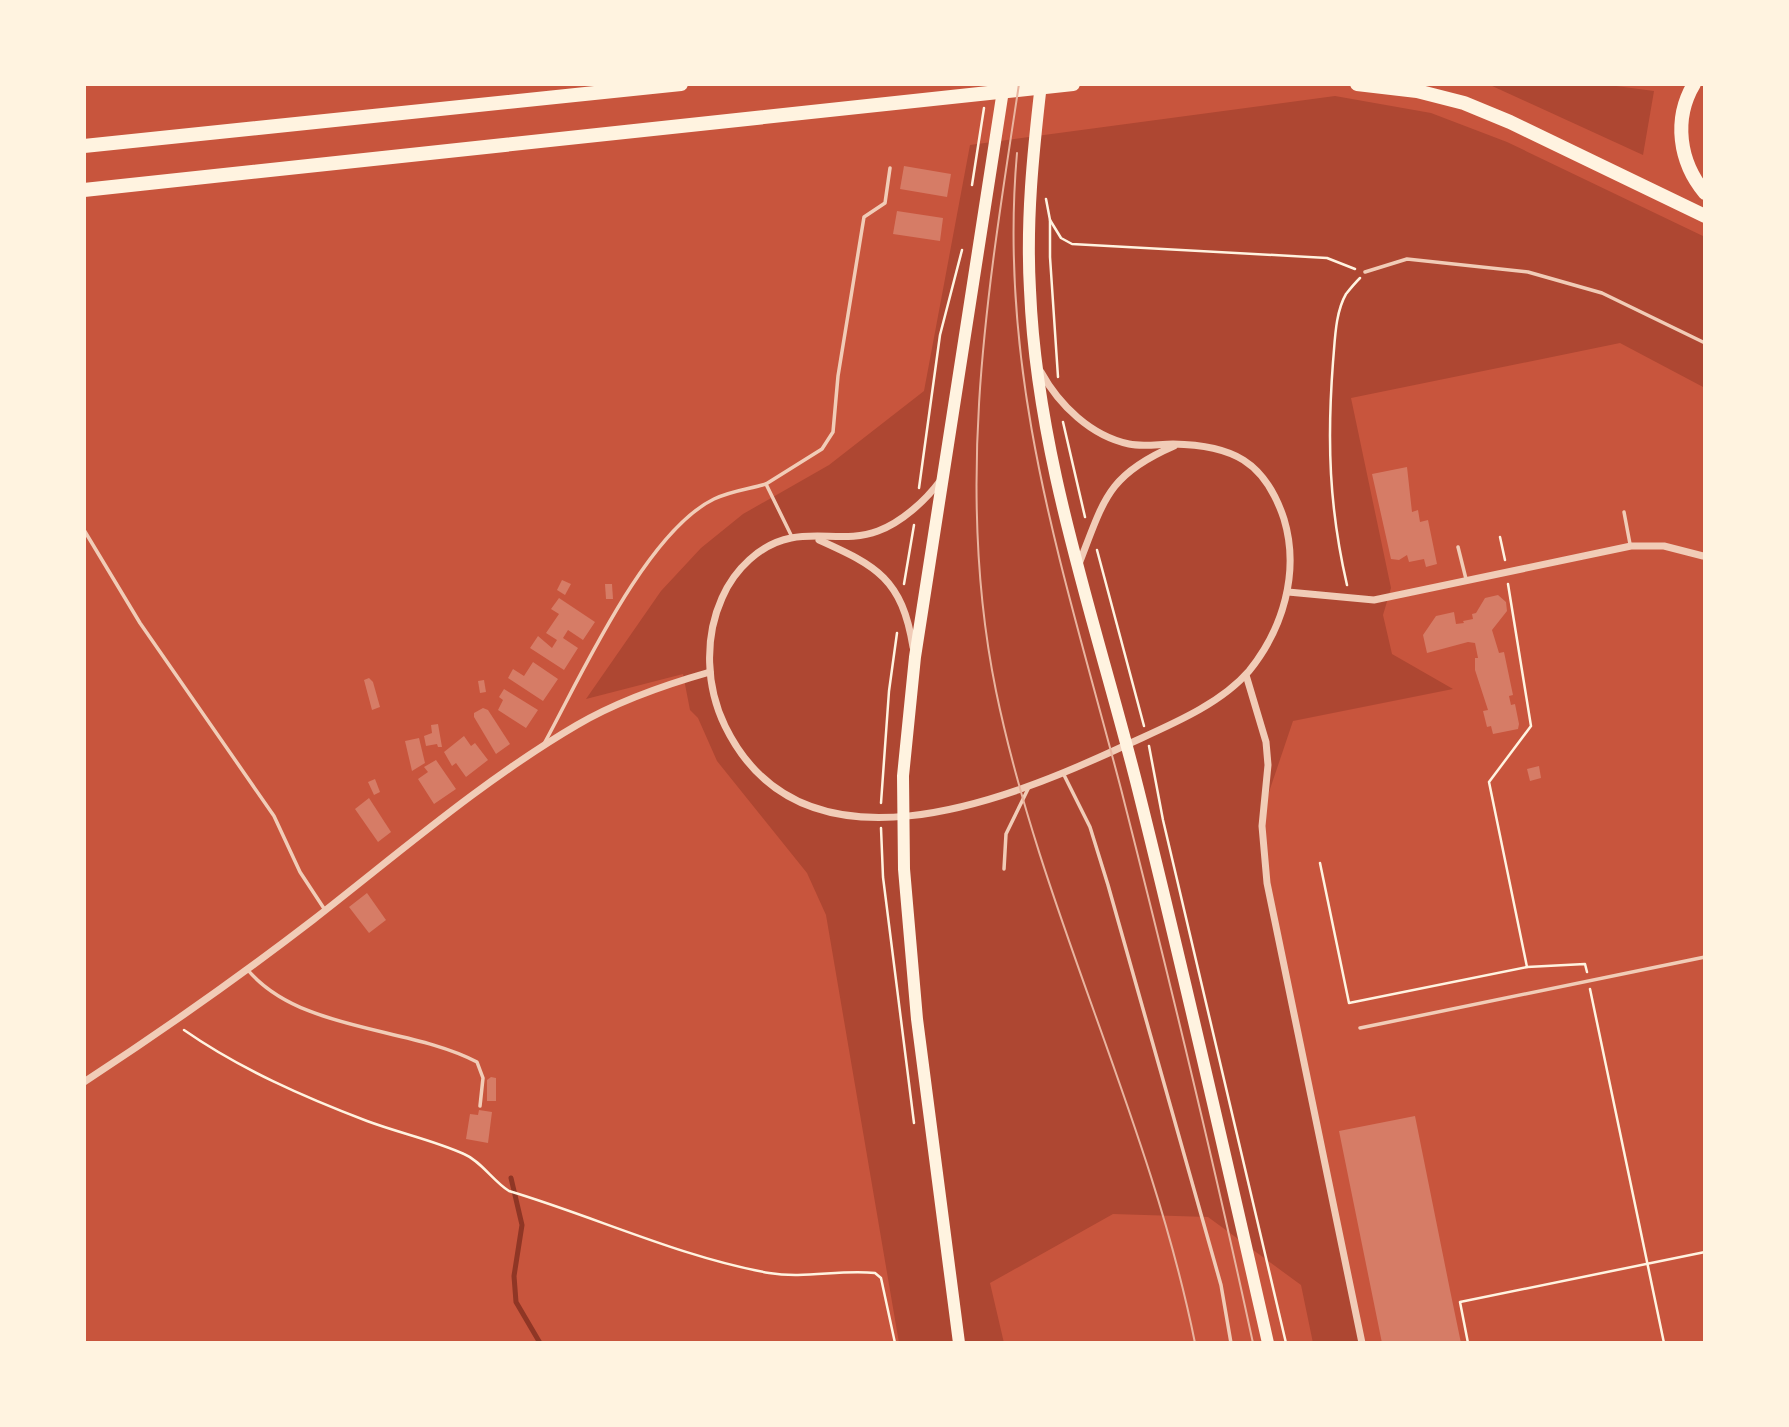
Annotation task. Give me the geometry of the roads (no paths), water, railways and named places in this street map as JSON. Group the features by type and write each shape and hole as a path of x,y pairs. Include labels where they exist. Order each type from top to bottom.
{"highway":[{"path":"84,146 681,84"},
{"path":"84,190 1073,84"},
{"path":"1357,84 1417,91 1464,103 1510,122 1705,216"},
{"path":"1694,84 1683,108 1680,134 1686,162 1705,192"}],"main road":[{"path":"959,1343 917,1019 904,869 903,776 915,657 1004,84"},
{"path":"1041,84 1031,174 1030,293 1037,365 1063,505 1138,787 1268,1343"}],"street":[{"path":"944,475 917,505 880,531 848,538 792,537 766,548 740,567 728,587 711,631 710,672 720,715 734,745 781,793 812,809 856,817 898,818 978,803 1029,788 1170,724 1212,700 1246,675 1274,632 1288,592 1290,553 1284,522 1273,493 1258,471 1239,456 1209,445 1130,444 1104,435 1080,421 1060,400 1037,365"},
{"path":"1079,564 1109,492 1128,470 1178,444"},
{"path":"815,538 861,558 880,571 901,606 911,632 915,657"},
{"path":"1288,592 1374,600 1630,547 1664,546 1703,556"},
{"path":"84,1083 247,970 458,807 543,747 579,724 663,685 710,672"},
{"path":"1246,675 1266,741 1268,765 1262,840 1267,883 1362,1343"}],"lane":[{"path":"543,747 597,648 662,545 688,518 714,499 766,484 822,449 833,432 838,376 863,217 885,203 891,168"},
{"path":"1364,272 1408,258 1528,272 1602,293 1705,343"},
{"path":"766,484 792,537"},
{"path":"1623,512 1630,547"},
{"path":"84,530 140,623 242,766 274,816 300,872 325,910"},
{"path":"1458,547 1466,581"},
{"path":"1063,773 1090,827 1108,886 1221,1285 1231,1343"},
{"path":"1004,869 1006,834 1029,788"},
{"path":"1360,1028 1705,957"},
{"path":"247,970 257,981 319,1013 456,1051 477,1062 483,1079 480,1106"}],"waterway":[{"path":"511,1178 522,1225 514,1276 516,1302 540,1343"}],"tram line":[{"path":"1019,84 996,236 980,387 978,538 984,614 996,691 1016,774 1067,936 1151,1178 1195,1343"},
{"path":"1017,153 1013,236 1017,318 1026,397 1040,476 1173,996 1253,1343"}]}
